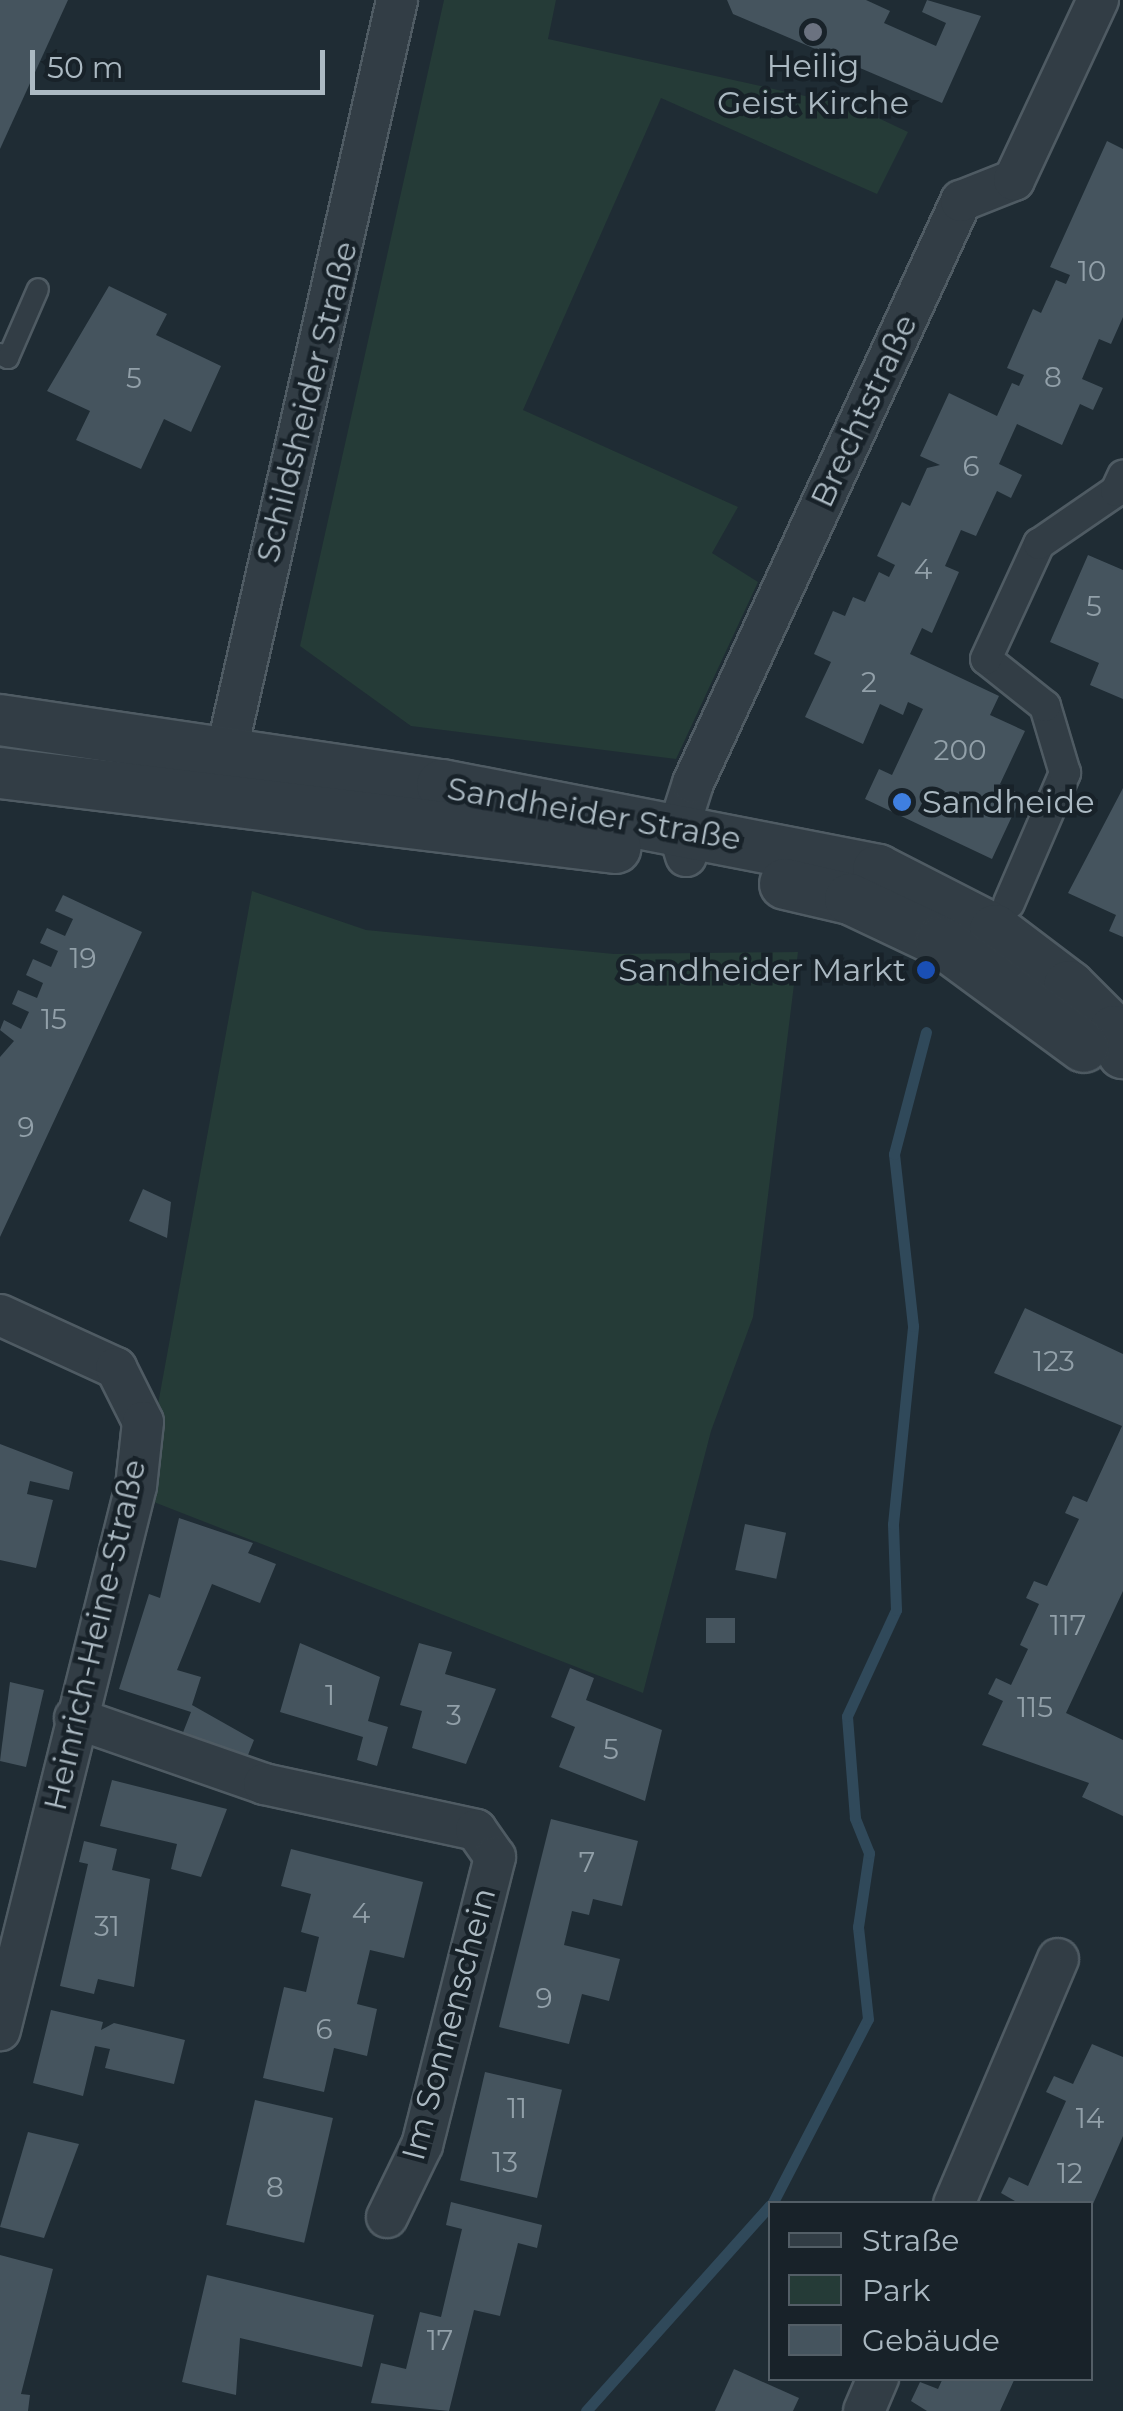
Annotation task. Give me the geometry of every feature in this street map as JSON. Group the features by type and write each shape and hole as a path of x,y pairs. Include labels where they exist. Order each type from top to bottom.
{"street":[{"name":"Schildsheider Straße","path":"216,804 396,0"},
{"name":"Brechtstraße","path":"682,843 961,202 1014,180 1098,0"},
{"path":"1009,903 1065,773 1045,706 986,659 1039,544 1116,491 1123,476"},
{"name":"Sandheider Straße","path":"0,720 225,754 682,843 850,899 941,942 1057,1019 1123,1086"},
{"name":"Sandheider Straße","path":"0,773 216,804 682,843 878,870 929,890 1069,986 1123,1053"},
{"name":"Heinrich-Heine-Straße","path":"0,1314 116,1368 143,1422 136,1486 0,2030"},
{"name":"Im Sonnenschein","path":"75,1718 264,1784 476,1830 495,1857 422,2145 387,2217"},
{"path":"955,2201 1058,1959"},
{"path":"864,2411 877,2381"}],"lane":[{"path":"0,354 8,358 38,289"}],"green space":[{"path":"444,0 556,0 548,39 855,107 908,132 877,194 661,98 523,410 738,507 712,553 758,582 676,759 411,726 300,646"},
{"path":"252,891 366,930 614,954 798,952 753,1317 711,1431 643,1693 141,1497"}],"building":[{"path":"0,0 68,0 0,149"},
{"path":"727,0 866,0 890,11 884,23 936,46 946,23 922,12 927,0 981,16 942,103 733,14"},
{"path":"1107,141 1123,149 1123,317 1111,344 1099,339 1082,379 1103,388 1093,410 1080,404 1062,445 1017,424 999,464 1022,475 1011,498 997,491 976,536 961,530 945,566 959,572 932,633 922,628 910,654 999,696 990,715 1025,731 1000,784 1022,795 992,859 865,799 879,769 892,775 923,709 908,702 903,715 880,704 863,744 805,717 831,662 814,654 833,611 845,616 853,597 865,602 879,572 889,577 895,565 877,556 902,502 910,506 927,468 940,465 920,456 949,393 997,416 1012,383 1019,386 1024,375 1007,368 1033,309 1041,313 1056,280 1066,284 1070,275 1050,267"},
{"path":"109,286 167,314 156,335 221,366 191,432 164,419 141,469 76,440 90,411 47,391"},
{"path":"1088,555 1123,570 1123,699 1090,685 1099,663 1050,642"},
{"path":"1123,788 1123,937 1109,931 1116,915 1068,893"},
{"path":"63,895 142,932 0,1237 0,1057 14,1041 0,1030 4,1020 21,1029 29,1012 12,1004 18,990 37,998 43,983 26,975 33,959 51,967 58,951 40,943 47,928 65,936 73,919 55,911"},
{"path":"143,1189 171,1202 167,1238 129,1221"},
{"path":"1025,1308 1123,1354 1123,1591 1066,1713 1123,1740 1123,1816 1082,1797 1089,1783 982,1745 1003,1701 988,1694 996,1678 1011,1685 1028,1649 1020,1645 1039,1604 1026,1598 1034,1581 1047,1586 1079,1519 1065,1513 1073,1496 1087,1502 1122,1426 994,1373"},
{"path":"0,1444 73,1472 69,1490 30,1481 27,1494 53,1500 36,1568 0,1560"},
{"path":"179,1518 253,1543 248,1553 276,1564 260,1603 212,1584 177,1670 201,1677 192,1705 254,1740 246,1760 182,1735 191,1712 119,1689 149,1594 160,1598"},
{"path":"745,1524 786,1533 776,1579 735,1570"},
{"path":"706,1618 735,1618 735,1643 706,1643"},
{"path":"300,1643 380,1677 368,1721 388,1727 377,1766 357,1760 363,1737 280,1712"},
{"path":"419,1643 452,1652 445,1674 496,1689 466,1764 412,1748 422,1711 400,1705"},
{"path":"570,1668 594,1678 586,1700 662,1730 645,1801 559,1767 575,1727 551,1717"},
{"path":"10,1682 44,1690 26,1767 0,1761"},
{"path":"112,1780 227,1809 201,1877 171,1869 177,1844 100,1826"},
{"path":"551,1819 638,1841 622,1906 593,1899 589,1915 572,1911 564,1945 620,1959 609,2001 582,1994 569,2044 499,2027"},
{"path":"84,1841 117,1849 112,1870 150,1879 134,1987 98,1979 94,1994 60,1986 88,1864 79,1862"},
{"path":"291,1849 423,1882 404,1958 370,1950 357,2004 377,2009 367,2056 334,2048 324,2092 263,2078 284,1987 306,1992 319,1937 301,1932 311,1894 281,1886"},
{"path":"51,2010 103,2022 101,2030 114,2023 185,2040 174,2084 105,2068 110,2049 95,2046 83,2096 33,2083"},
{"path":"1092,2044 1123,2057 1123,2136 1093,2204 1015,2201 1001,2193 1009,2177 1028,2186 1066,2101 1046,2092 1054,2076 1073,2084"},
{"path":"485,2072 562,2090 537,2198 460,2180"},
{"path":"255,2100 333,2118 304,2243 226,2225"},
{"path":"28,2132 79,2144 44,2238 0,2227"},
{"path":"451,2202 542,2225 537,2248 518,2243 500,2316 474,2310 449,2411 371,2403 381,2363 406,2369 420,2312 441,2317 462,2229 446,2225"},
{"path":"0,2255 53,2269 21,2394 30,2395 28,2411 0,2411"},
{"path":"207,2275 374,2315 362,2367 240,2338 236,2395 182,2382"},
{"path":"734,2369 799,2398 793,2411 715,2411"},
{"path":"942,2381 1014,2381 1000,2411 927,2411 911,2401 920,2382 938,2389"}],"waterway":[{"path":"774,2201 868,2019 858,1927 869,1853 855,1818 847,1716 896,1610 893,1524 913,1326 894,1154 926,1032"},
{"path":"586,2411 768,2207"}],"place":[{"name":"Heilig Geist Kirche","path":"813,32"},
{"name":"Sandheide","path":"902,802"},
{"name":"Sandheider Markt","path":"926,970"}]}
